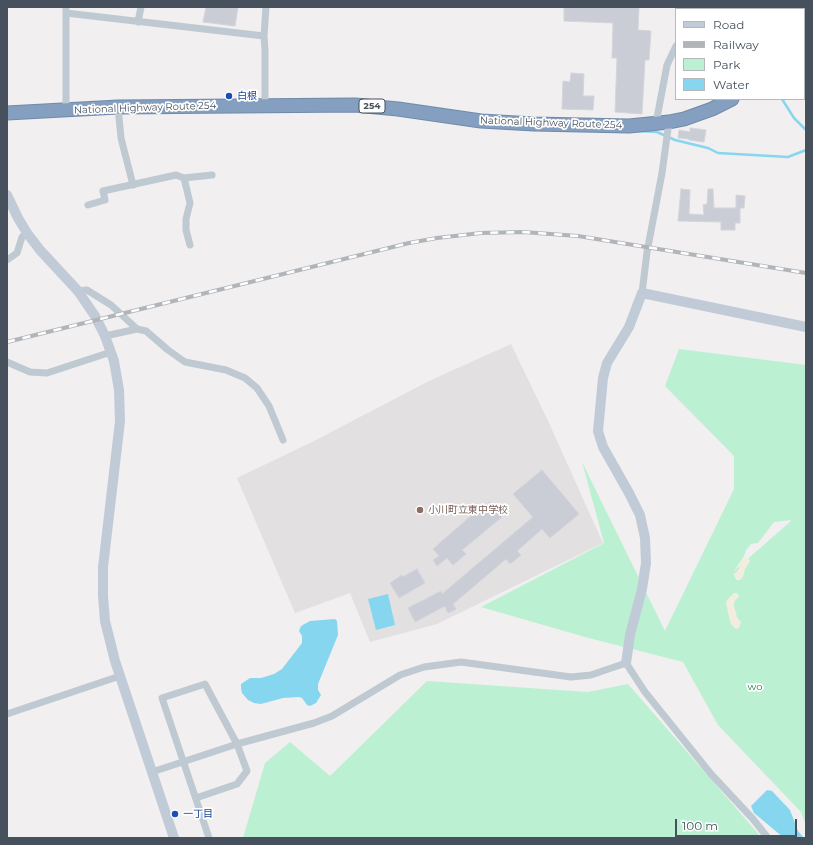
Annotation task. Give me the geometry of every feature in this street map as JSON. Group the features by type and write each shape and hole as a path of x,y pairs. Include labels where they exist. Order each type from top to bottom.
{"highway":[{"name":"National Highway Route 254","path":"7,113 118,107 265,105 362,106 398,108 481,121 534,124 629,126 656,124 684,119 730,100"}],"street":[{"path":"138,22 141,7"},
{"path":"265,105 264,36 266,7"},
{"path":"66,110 66,10 138,22 264,36"},
{"path":"656,124 667,65 675,48"},
{"path":"118,107 120,138 133,185"},
{"path":"669,122 662,173 647,252 642,293 629,327 607,363 603,378 598,431 603,447 640,515 645,538 646,563 626,663 645,692 711,774 753,819 768,838"},
{"path":"88,205 104,200 103,191 176,176 184,178 212,175"},
{"path":"184,178 190,204 186,218 186,230 190,245"},
{"path":"7,195 14,212 27,233 40,250 78,291 95,316 111,352 118,380 120,422 104,557 103,596 107,630 120,676 174,838"},
{"path":"7,260 17,253 22,238 27,233"},
{"path":"78,291 87,290 111,306 138,329"},
{"path":"642,293 806,327"},
{"path":"105,336 138,329 146,331 185,362 226,370 245,378 257,388 269,406 283,440"},
{"path":"7,362 30,372 42,374 111,352"},
{"path":"152,772 237,744 314,723 332,716 400,675 424,667 461,662 571,677 591,675 626,663"},
{"path":"7,714 120,676"},
{"path":"196,798 237,784 247,771 237,744 205,684 162,698 209,838"}],"shaded area":[{"path":"806,7 806,40 805,8 757,8"},
{"name":"小川町立東中学校","path":"511,344 549,423 603,543 437,624 370,642 350,593 295,613 237,478 314,441 429,381"}],"green space":[{"name":"wo","path":"679,349 806,365 806,825 801,812 718,725 683,662 585,637 481,607 604,543 582,462 665,631 734,489 734,456 665,386","holes":["791,521 734,571 744,556 746,550 751,544 758,543 774,522"]},
{"path":"427,681 588,692 628,684 762,838 243,838 265,763 290,742 330,776"}],"sand":[{"path":"745,557 750,560 749,563 745,569 743,577 740,580 736,580 734,574 739,569 740,562"},
{"path":"734,593 737,593 739,596 734,602 734,606 737,617 741,622 739,628 736,629 731,624 726,603"}],"water":[{"path":"388,594 395,625 376,630 368,599"},
{"path":"335,619 337,621 338,635 318,684 318,690 321,695 316,703 310,706 307,705 302,698 299,697 283,698 261,704 248,700 242,693 241,684 250,678 261,678 274,674 282,669 302,643 302,636 299,631 301,626 310,621"},
{"path":"767,790 772,791 790,810 798,831 804,838 784,838 754,813 751,806"}],"building":[{"path":"206,7 238,7 235,26 203,22"},
{"path":"564,7 639,7 638,30 651,31 649,60 645,60 642,114 615,112 617,58 612,58 613,23 564,21"},
{"path":"571,73 584,74 583,96 594,96 593,110 562,109 563,81 570,82"},
{"path":"690,128 706,130 704,142 678,138 679,130 690,132"},
{"path":"681,189 690,190 689,214 704,215 703,205 707,204 708,189 713,189 714,208 736,208 736,195 745,196 744,208 740,208 740,223 735,223 735,230 721,230 721,222 678,221"},
{"path":"542,470 579,514 550,538 542,529 517,551 521,555 510,564 506,559 453,604 456,609 448,613 445,606 415,622 408,608 441,591 442,594 533,517 513,494"},
{"path":"490,502 502,517 462,550 466,554 453,565 447,558 437,566 433,560 439,556 433,549 481,507 482,509"},
{"path":"417,569 425,583 399,598 390,583 402,575 403,577"}],"waterway":[{"path":"783,100 794,118 806,130"},
{"path":"638,131 657,132 675,140 708,148 718,153 788,157 806,150"}],"railway":[{"path":"7,342 409,243 481,233 523,232 578,236 806,273"}],"place":[{"name":"白根","path":"229,96"},
{"name":"小川町立東中学校","path":"420,510"},
{"name":"一丁目","path":"175,814"}]}
